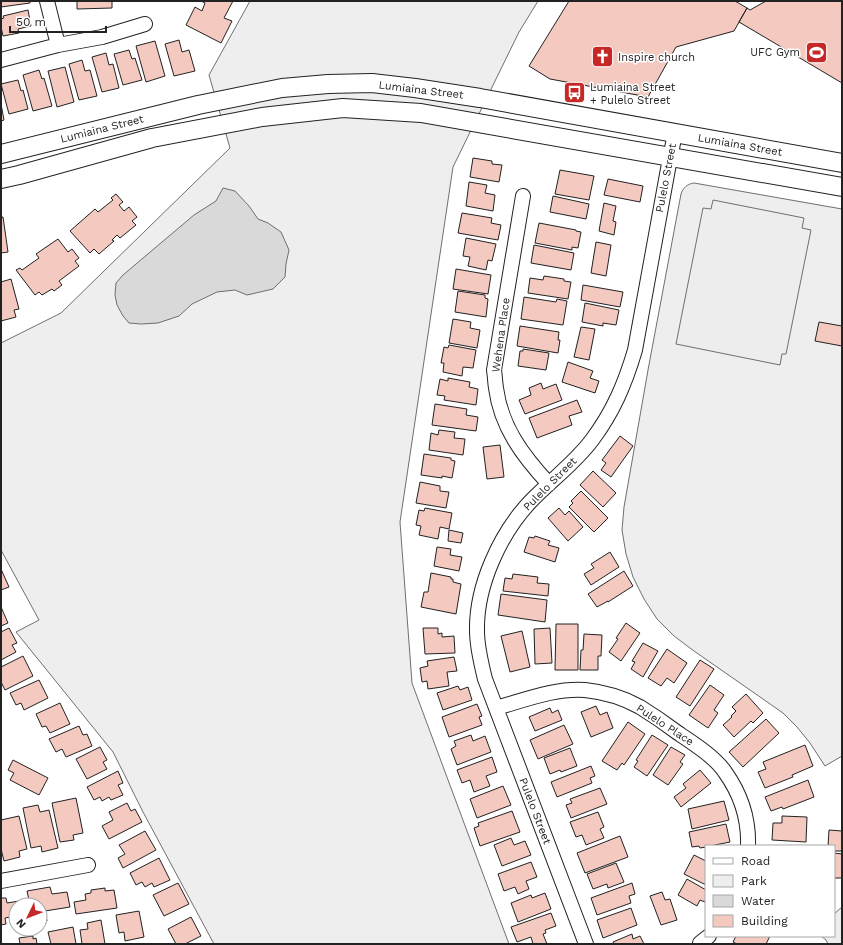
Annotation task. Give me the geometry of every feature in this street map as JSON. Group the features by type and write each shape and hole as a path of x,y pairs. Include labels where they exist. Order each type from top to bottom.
{"main road":[{"name":"Lumiaina Street","path":"1,154 198,105 282,88 328,84 372,84 415,88 480,98 842,163"},
{"name":"Lumiaina Street","path":"1,179 152,138 262,117 343,108 421,113 842,187"}],"street":[{"path":"47,1 58,45"},
{"path":"1,60 58,45 102,36 144,24"},
{"name":"Pulelo Street","path":"586,944 485,678 478,652 477,629 479,605 486,576 496,551 507,533 529,503 577,458 592,440 617,400 635,350 675,133"},
{"name":"Wehena Place","path":"524,196 494,370 500,408 509,431 521,452 549,484"},
{"name":"Pulelo Place","path":"496,708 564,690 585,690 602,693 639,707 696,745 724,770 733,783 741,801 746,817 748,845"},
{"path":"1,881 88,865"}],"green space":[{"path":"250,1 538,1 519,32 453,167 400,522 412,683 509,944 214,944 143,812 113,752 16,632 39,620 1,550 1,343 61,313 230,148 209,75"},
{"path":"694,183 842,209 842,756 825,766 810,743 783,713 694,651 674,636 657,619 644,599 633,577 626,554 622,530 624,507 648,370 681,194 689,184"}],"shaded area":[{"path":"713,200 804,218 802,228 811,230 786,354 782,354 780,365 676,344 703,208 711,209"},
{"path":"842,907 842,944 828,944 822,937 835,937 835,913"}],"water":[{"path":"223,188 235,191 249,206 258,219 268,223 281,232 289,250 285,277 273,289 247,295 235,290 217,292 192,304 179,316 158,323 129,323 117,305 115,295 116,283 123,275 194,215 216,201"}],"building":[{"path":"1,1 30,1 30,3 1,7"},
{"path":"77,1 112,1 112,8 77,9"},
{"path":"201,1 233,1 224,18 232,21 221,43 186,25 195,7 202,11 205,3"},
{"name":"Inspire church","path":"569,1 735,1 747,8 734,31 676,47 648,97 550,79 529,66"},
{"name":"UFC Gym","path":"766,1 842,1 842,83 739,22 747,8 750,10"},
{"path":"28,10 31,26 18,29 19,33 3,36 1,19 4,18 3,16"},
{"path":"179,40 182,52 189,50 195,71 174,76 165,44"},
{"path":"155,41 165,76 146,82 136,46"},
{"path":"129,50 132,59 135,58 142,80 123,85 114,54"},
{"path":"106,53 109,65 113,64 119,88 102,92 92,57"},
{"path":"82,60 85,71 90,70 97,96 79,100 69,64"},
{"path":"65,67 74,102 57,107 48,71"},
{"path":"39,70 42,79 44,78 52,106 33,111 23,75"},
{"path":"18,80 21,91 23,90 28,109 9,114 1,84"},
{"path":"1,104 4,120 1,121"},
{"path":"473,158 492,161 492,164 502,165 499,182 470,177"},
{"path":"560,170 594,176 589,200 555,194"},
{"path":"608,179 643,186 640,202 604,195"},
{"path":"469,182 487,185 485,193 495,195 493,211 466,206"},
{"path":"116,194 123,202 119,205 124,211 129,207 137,217 132,221 136,225 120,238 117,235 112,240 114,241 99,254 94,249 90,253 70,231 95,209 98,212 113,200 111,198"},
{"path":"553,196 589,204 586,219 550,212"},
{"path":"604,203 616,206 613,221 616,222 614,235 599,231"},
{"path":"462,213 492,218 491,223 501,225 498,240 458,233"},
{"path":"1,217 3,217 8,252 1,253"},
{"path":"539,223 581,232 578,248 572,247 572,250 535,243"},
{"path":"466,238 496,244 492,261 488,260 486,270 468,266 470,257 463,256"},
{"path":"58,239 68,252 72,249 79,258 75,261 79,266 59,281 62,285 54,291 52,289 42,295 39,292 35,295 16,270 20,268 22,270 39,258 36,254"},
{"path":"596,242 611,245 606,276 591,273"},
{"path":"534,245 574,253 571,270 531,263"},
{"path":"456,269 491,275 488,294 453,289"},
{"path":"544,276 564,279 564,281 571,282 568,299 528,293 530,278 543,280"},
{"path":"11,279 19,309 14,310 16,317 1,321 1,282"},
{"path":"583,285 623,292 620,307 581,300"},
{"path":"458,291 485,295 485,298 488,299 486,317 455,312"},
{"path":"524,297 556,302 557,299 567,301 563,325 521,319"},
{"path":"585,303 619,310 616,325 603,323 603,326 582,322"},
{"path":"453,319 471,322 470,328 480,330 477,348 449,343"},
{"path":"819,322 842,326 842,346 815,341"},
{"path":"520,326 559,332 558,340 560,340 558,353 517,346"},
{"path":"581,327 595,329 589,360 574,357"},
{"path":"449,345 476,350 473,368 463,367 462,376 443,372 444,363 441,363 444,347 448,348"},
{"path":"523,349 549,353 546,370 518,366 520,351 523,351"},
{"path":"568,362 593,371 590,378 599,381 595,393 562,382"},
{"path":"448,378 470,382 469,387 478,389 476,405 444,400 445,396 437,395 440,379 448,381"},
{"path":"541,383 543,389 556,384 562,400 525,414 519,400 531,395 529,388"},
{"path":"577,400 582,412 569,416 572,425 537,438 529,418"},
{"path":"435,404 467,409 466,415 478,417 476,431 432,425"},
{"path":"439,430 455,432 454,438 465,439 463,455 429,450 431,433 438,435"},
{"path":"620,436 633,446 611,477 601,470 606,463 602,460"},
{"path":"500,445 504,477 487,479 483,447"},
{"path":"424,454 451,458 451,460 455,461 452,478 421,475"},
{"path":"593,471 616,493 603,507 580,485"},
{"path":"420,482 440,486 440,491 449,492 446,508 416,503"},
{"path":"581,491 608,518 594,532 569,507 573,503 571,501"},
{"path":"425,508 452,513 449,529 440,527 438,539 419,535 421,526 416,525 419,510 424,511"},
{"path":"559,508 565,515 569,511 583,527 568,541 548,518"},
{"path":"449,530 463,533 461,543 448,541"},
{"path":"535,536 550,541 548,545 559,548 555,562 524,552 529,537 534,538"},
{"path":"437,547 451,549 450,555 462,557 459,571 434,566"},
{"path":"610,552 619,567 591,585 584,574 594,568 591,564"},
{"path":"1,569 9,587 1,590"},
{"path":"624,571 633,586 608,602 597,607 588,594"},
{"path":"431,573 451,577 453,582 461,584 456,614 421,607 424,592 428,592"},
{"path":"513,574 538,577 537,583 549,584 548,596 503,591 505,578 512,579"},
{"path":"501,594 547,600 545,622 498,615"},
{"path":"1,607 8,623 1,626"},
{"path":"626,623 640,633 621,661 609,652"},
{"path":"556,624 578,624 578,670 555,670"},
{"path":"9,628 17,643 12,645 16,652 1,660 1,632"},
{"path":"423,628 438,628 438,634 442,633 442,637 454,636 455,653 425,654"},
{"path":"550,628 552,663 535,664 534,629"},
{"path":"522,631 530,667 510,672 501,636"},
{"path":"584,634 602,635 601,656 598,656 598,670 580,670 581,650 583,650"},
{"path":"643,643 658,651 643,677 631,669 635,662 632,661"},
{"path":"667,649 687,663 674,683 667,678 661,686 648,678"},
{"path":"23,656 33,676 5,690 1,682 1,667"},
{"path":"454,657 457,671 447,672 449,686 428,689 427,681 422,682 420,668 428,666 427,661"},
{"path":"700,660 714,669 690,706 676,697"},
{"path":"39,680 48,698 24,710 21,703 16,705 10,693"},
{"path":"710,685 724,695 714,710 718,713 708,728 689,715"},
{"path":"458,686 460,690 468,687 472,700 443,710 437,693"},
{"path":"746,694 763,713 753,723 751,721 734,737 723,725 736,711 732,707"},
{"path":"60,703 70,724 50,733 46,726 42,727 36,714"},
{"path":"477,704 482,716 479,717 482,725 449,737 442,717"},
{"path":"596,706 600,715 607,712 613,728 591,737 581,712"},
{"path":"550,708 552,713 558,710 562,720 535,731 529,717"},
{"path":"766,719 779,733 743,767 729,752"},
{"path":"628,722 645,734 624,765 622,763 617,770 602,761"},
{"path":"564,725 573,744 538,759 530,740"},
{"path":"79,726 83,735 87,734 92,746 66,757 62,749 56,752 49,739"},
{"path":"471,735 473,741 485,736 491,752 457,765 451,749 456,746 454,741"},
{"path":"652,735 668,745 647,776 634,767 638,761 636,760"},
{"path":"805,745 813,766 792,775 793,777 765,788 758,772 766,769 763,762"},
{"path":"100,747 107,760 103,762 107,769 87,779 76,759"},
{"path":"671,747 685,755 680,762 683,764 668,785 653,775"},
{"path":"570,748 577,766 561,772 560,770 550,774 544,758"},
{"path":"492,757 497,772 486,776 490,786 474,792 470,780 462,783 457,770"},
{"path":"13,760 48,778 39,795 10,780 14,773 8,770"},
{"path":"591,766 595,776 590,778 592,783 557,797 551,782"},
{"path":"700,770 711,783 681,807 674,797 686,788 683,784"},
{"path":"118,771 123,783 118,785 123,795 111,800 109,797 102,801 100,797 94,800 87,787"},
{"path":"808,780 814,797 783,809 782,807 771,811 765,797"},
{"path":"503,786 511,805 477,818 470,799"},
{"path":"600,788 607,804 571,818 566,805 572,803 570,799"},
{"path":"76,798 83,833 73,835 74,840 60,842 52,803"},
{"path":"724,801 729,820 692,829 688,809"},
{"path":"127,803 131,811 135,809 142,822 109,839 102,826 113,820 109,812"},
{"path":"38,805 40,812 49,810 58,848 42,852 41,846 31,848 23,808"},
{"path":"512,811 520,832 480,846 474,828 479,826 478,823"},
{"path":"598,812 604,827 600,829 604,838 586,845 582,835 576,837 570,822"},
{"path":"19,816 27,849 19,851 20,857 4,861 1,849 1,820"},
{"path":"782,816 807,817 806,842 772,840 773,823 782,823"},
{"path":"726,824 730,842 705,845 705,847 700,848 699,846 692,847 689,832"},
{"path":"829,830 842,831 842,851 835,851 835,845 828,845"},
{"path":"145,831 156,850 123,868 118,858 125,854 119,845"},
{"path":"620,836 628,857 585,873 577,853"},
{"path":"511,838 514,845 525,841 531,855 502,866 494,845"},
{"path":"835,853 842,854 842,878 835,878"},
{"path":"694,855 705,860 705,884 684,874"},
{"path":"159,858 170,880 154,887 152,883 145,887 142,882 136,885 130,873"},
{"path":"531,862 537,877 526,881 529,889 518,894 515,887 504,891 498,874"},
{"path":"616,863 624,882 608,888 607,884 593,889 587,874"},
{"path":"687,879 705,889 705,902 700,900 697,906 678,895"},
{"path":"178,883 189,904 164,916 153,895"},
{"path":"632,883 635,894 629,896 631,903 597,915 591,898"},
{"path":"50,887 52,894 67,892 70,907 48,911 48,897 28,897 27,891"},
{"path":"105,888 105,891 114,890 117,908 76,914 74,902 86,900 85,894 91,893 91,890"},
{"path":"662,892 665,900 670,899 677,920 661,925 650,896"},
{"path":"545,893 551,909 518,922 511,903 531,895 532,898"},
{"path":"1,898 6,898 8,903 8,917 5,918 6,924 1,925"},
{"path":"631,908 637,925 603,938 597,920"},
{"path":"139,911 144,937 125,941 124,932 119,933 116,915"},
{"path":"551,913 556,926 545,930 546,933 543,934 547,944 533,944 531,937 517,942 511,927"},
{"path":"191,917 201,936 185,944 176,944 168,929"},
{"path":"101,920 105,944 82,944 80,930 88,929 87,923"},
{"path":"73,927 76,944 51,944 48,932"},
{"path":"632,934 633,939 640,936 644,944 614,944 613,942"},
{"path":"736,937 770,937 766,944 737,944 733,942"},
{"path":"19,938 36,938 37,944 20,944"}],"place":[{"name":"UFC Gym","path":"816,52"},
{"name":"Inspire church","path":"603,57"},
{"name":"Lumiaina Street + Pulelo Street","path":"575,93"}]}
